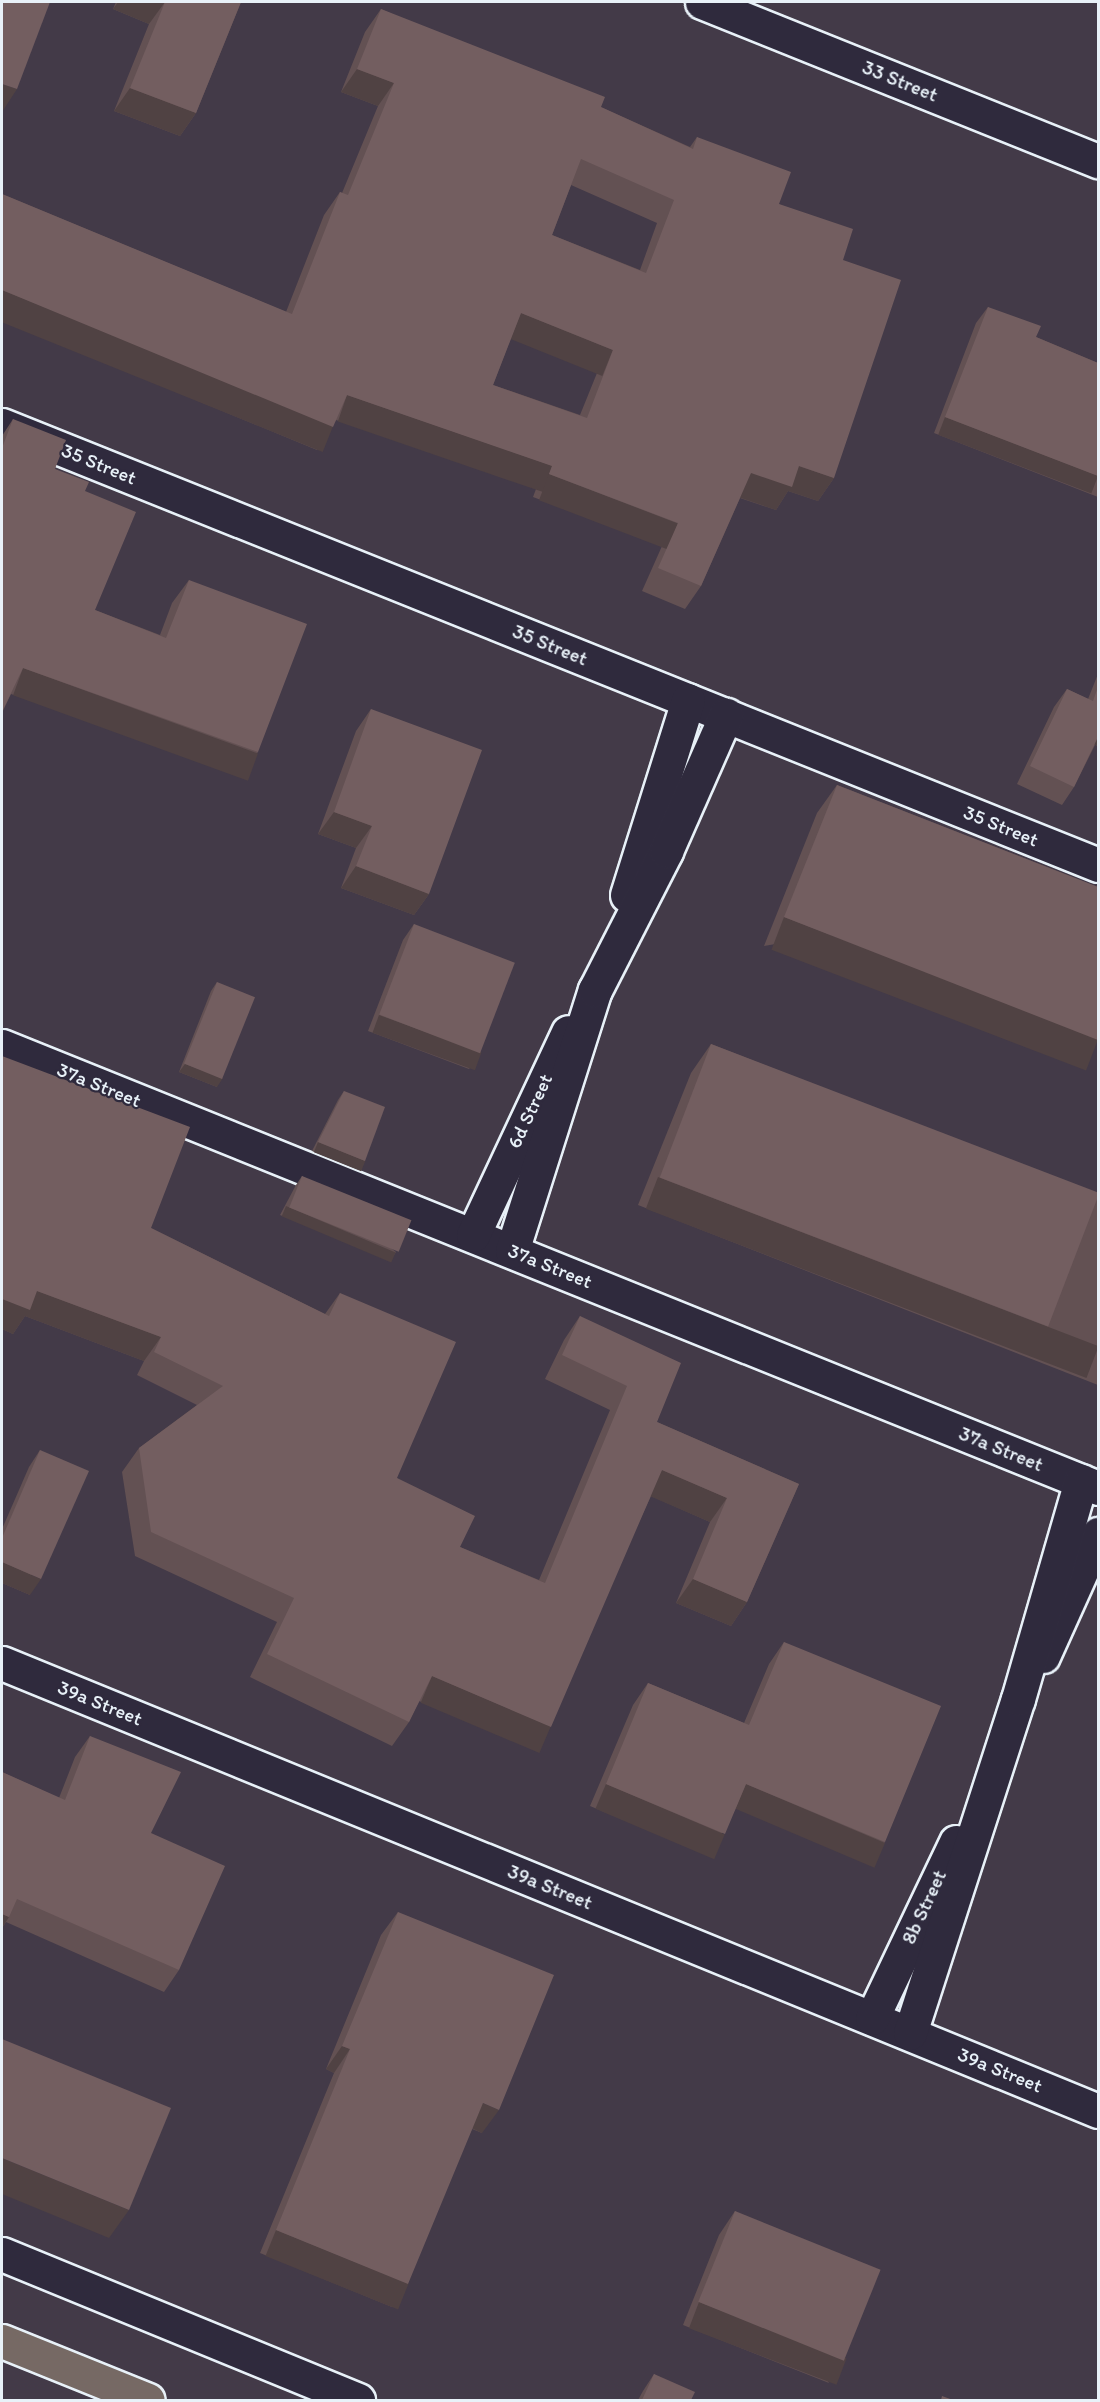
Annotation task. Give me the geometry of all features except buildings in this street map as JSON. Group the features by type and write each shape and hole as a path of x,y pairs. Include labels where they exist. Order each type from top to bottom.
{"main road":[{"path":"2,2341 148,2400"}],"street":[{"name":"33 Street","path":"702,2 1098,161"},
{"name":"35 Street","path":"2,425 1098,865"},
{"name":"6d Street","path":"615,944 688,700"},
{"name":"6d Street","path":"512,1251 595,990 615,944 666,851 726,715"},
{"name":"6d Street","path":"473,1236 558,1050 595,990"},
{"name":"37a Street","path":"2,1046 1090,1485"},
{"name":"8b Street","path":"910,2033 982,1799 1090,1485"},
{"name":"8b Street","path":"1018,1699 1053,1638 1098,1534"},
{"name":"39a Street","path":"2,1663 1098,2111"},
{"name":"8b Street","path":"872,2018 946,1860 982,1799"},
{"path":"2,2254 358,2400"}]}
